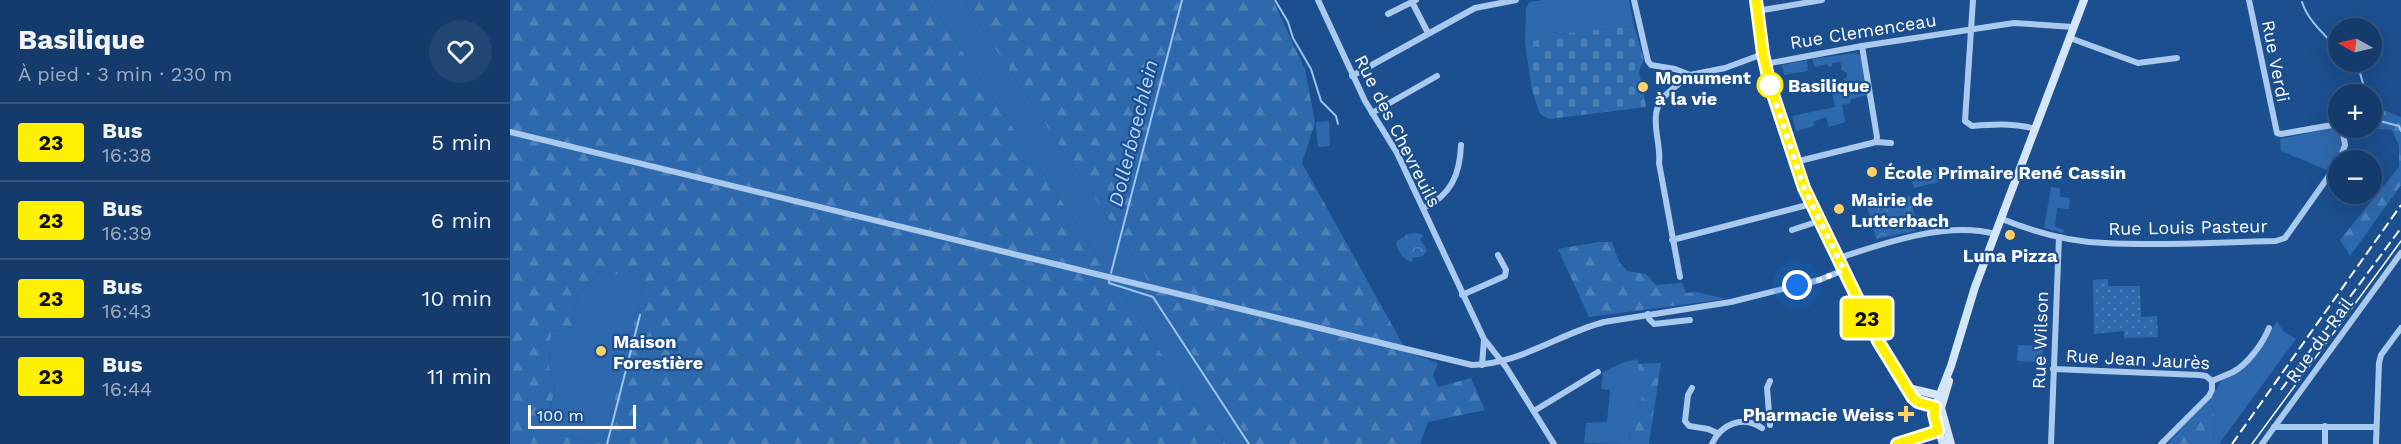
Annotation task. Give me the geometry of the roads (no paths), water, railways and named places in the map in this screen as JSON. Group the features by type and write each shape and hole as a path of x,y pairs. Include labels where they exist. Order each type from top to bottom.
{"main road":[{"path":"1756,0 1764,59 1795,162 1811,204 1889,362 1918,402 1938,407"},
{"path":"1952,444 1934,414 1975,287 2084,0"},
{"path":"1908,388 1941,396"},
{"path":"1942,429 1943,444"}],"street":[{"name":"Rue des Chevreuils","path":"1318,0 1352,76 1397,153 1484,339 1503,362 1554,444"},
{"path":"1352,76 1475,8 1516,0"},
{"path":"1634,0 1648,61 1651,65 1675,69 1690,75 1666,94 1656,115 1661,153 1659,163 1680,277"},
{"path":"1757,11 1822,0"},
{"path":"1973,0 1964,118 1966,124 1972,126 1997,123 2036,129"},
{"name":"Rue Verdi","path":"2249,0 2274,129 2281,134 2328,126"},
{"path":"1388,14 1414,1 1428,33"},
{"name":"Rue Clemenceau","path":"1690,75 1764,59 1972,28 2024,23 2074,27"},
{"path":"2070,38 2138,63 2177,58"},
{"path":"1862,46 1872,94 1876,142"},
{"path":"1372,113 1437,76"},
{"path":"510,132 1457,363 1482,365 1503,362 1590,325 1731,302 1819,280 1844,270"},
{"path":"1795,162 1876,142 1891,143"},
{"path":"1423,208 1443,197 1456,178 1461,144"},
{"name":"Rue Louis Pasteur","path":"2002,219 2059,237 2103,243 2276,241 2285,238 2328,177"},
{"path":"1672,240 1811,204"},
{"path":"1792,230 1819,221"},
{"path":"1839,258 1933,233 1983,231 1995,234"},
{"name":"Rue Wilson","path":"2051,444 2059,237"},
{"name":"Rue du Rail","path":"2262,444 2401,253"},
{"path":"1462,295 1505,276 1506,270 1498,255"},
{"path":"1648,314 1649,320 1654,324 1690,320"},
{"name":"Rue Jean Jaurès","path":"2053,369 2199,375 2206,376 2211,381 2241,366 2259,345 2269,328"},
{"path":"2376,444 2381,355 2401,328"},
{"path":"1482,365 1484,339"},
{"path":"1534,411 1598,372"},
{"path":"1770,381 1767,388 1770,425"},
{"path":"2162,444 2209,396 2211,381"},
{"path":"1692,388 1688,395 1685,421 1689,426 1717,433"},
{"path":"2279,420 2290,426"},
{"path":"1712,444 1717,433 1726,426 1740,421 1762,428"},
{"path":"2325,426 2325,444"},
{"path":"2274,427 2376,427"},
{"path":"1897,444 1942,429"}],"waterway":[{"name":"Dollerbaechlein","path":"1111,273 1182,0"},
{"path":"1275,0 1311,69 1321,101 1336,116 1338,124"},
{"path":"2302,2 2313,22 2328,39"},
{"path":"2358,72 2363,84"},
{"path":"2382,122 2399,126 2401,131"},
{"name":"Dollerbaechlein","path":"1109,281 1109,283 1153,297 1249,444"},
{"path":"607,444 640,315"}],"tram line":[{"path":"2252,444 2401,241"}],"railway":[{"path":"2232,444 2401,205"},
{"path":"2281,390 2401,228"}],"place":[{"name":"Basilique","path":"1770,85"},
{"name":"Monument à la vie","path":"1643,87"},
{"name":"École Primaire René Cassin","path":"1872,172"},
{"name":"Mairie de Lutterbach","path":"1839,209"},
{"name":"Luna Pizza","path":"2010,235"},
{"name":"Maison Forestière","path":"601,351"},
{"name":"Pharmacie Weiss","path":"1906,414"}]}
